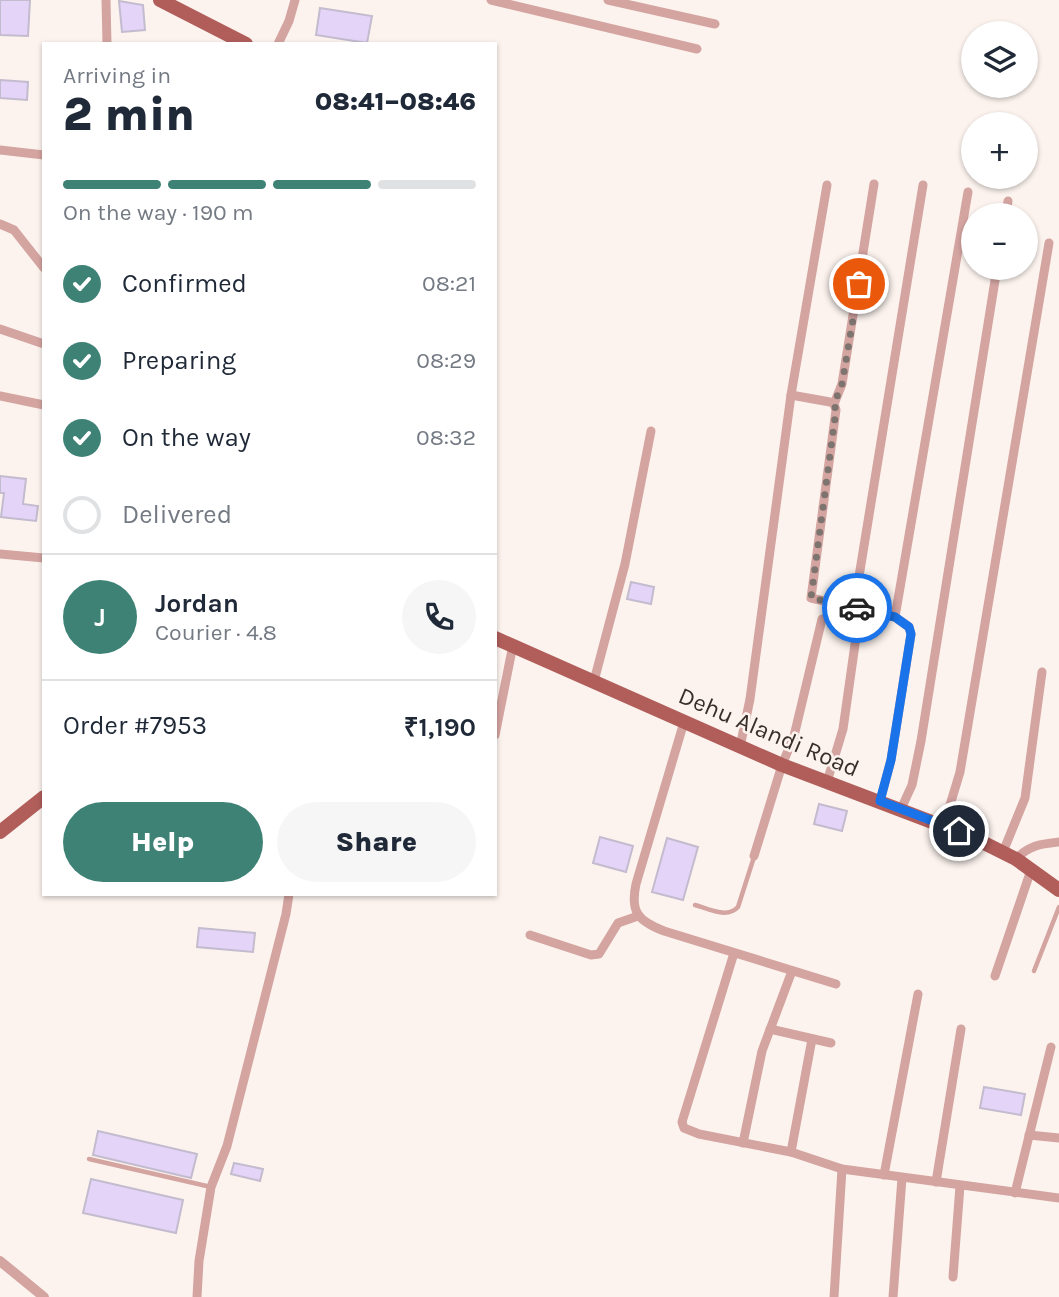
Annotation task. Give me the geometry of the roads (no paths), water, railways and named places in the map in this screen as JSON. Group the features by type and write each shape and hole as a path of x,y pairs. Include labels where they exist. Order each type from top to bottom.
{"main road":[{"path":"160,0 243,42"},
{"name":"Dehu Alandi Road","path":"497,639 782,765 944,825 1009,856 1059,890"},
{"path":"0,832 42,799"}],"street":[{"path":"106,0 107,42"},
{"path":"279,42 295,0"},
{"path":"491,0 697,50"},
{"path":"608,0 715,24"},
{"path":"0,150 42,155"},
{"path":"874,184 842,384 834,404 836,410 811,598 895,617 909,627 911,642 891,760 880,801"},
{"path":"740,747 750,699 791,395 827,185"},
{"path":"827,782 843,729 857,608 923,185"},
{"path":"895,617 968,192"},
{"path":"0,224 14,230 42,265"},
{"path":"944,825 960,772 1049,243"},
{"path":"901,809 912,785 921,741 995,280"},
{"path":"0,329 42,343"},
{"path":"791,395 834,404"},
{"path":"0,396 42,405"},
{"path":"594,681 625,564 651,431"},
{"path":"0,554 42,558"},
{"path":"754,856 782,765 794,736 822,619"},
{"path":"497,724 513,645"},
{"path":"1009,856 1025,797 1042,672"},
{"path":"684,722 636,884 634,905 638,916 644,923 664,932 836,984"},
{"path":"1009,856 1034,845 1059,842"},
{"path":"995,976 1031,870"},
{"path":"197,1297 199,1261 211,1187 222,1163 289,896"},
{"path":"530,935 591,955 599,954 618,923 638,916"},
{"path":"734,953 682,1122 684,1128 791,1152 842,1169 1059,1198"},
{"path":"743,1143 757,1070 792,971"},
{"path":"884,1175 918,994"},
{"path":"770,1029 831,1043"},
{"path":"936,1182 961,1029"},
{"path":"791,1152 812,1039"},
{"path":"1015,1193 1051,1047"},
{"path":"1029,1135 1059,1138"},
{"path":"834,1297 842,1169"},
{"path":"893,1297 902,1178"},
{"path":"953,1277 960,1185"},
{"path":"0,1261 44,1297"}],"lane":[{"path":"695,905 726,914 732,912 737,906 754,856"},
{"path":"1034,971 1059,906"},
{"path":"89,1159 211,1187"}]}
